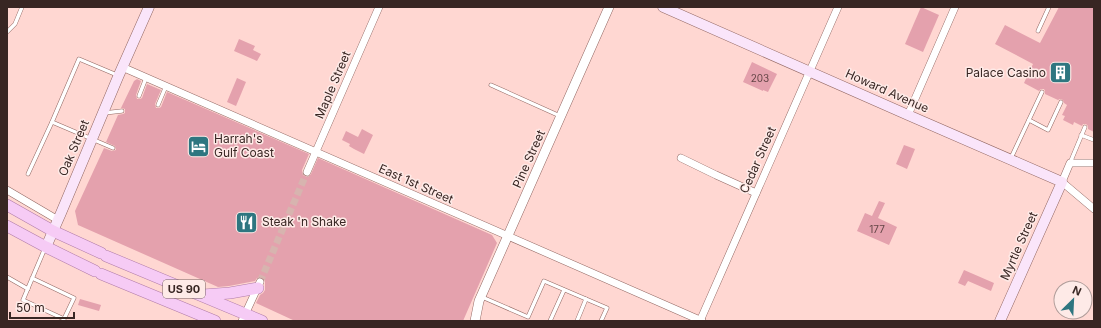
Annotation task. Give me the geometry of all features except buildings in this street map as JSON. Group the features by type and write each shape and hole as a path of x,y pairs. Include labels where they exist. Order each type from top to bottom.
{"main road":[{"name":"Oak Street","path":"46,247 149,7"},
{"name":"Howard Avenue","path":"663,7 1062,182"},
{"name":"Myrtle Street","path":"1000,321 1062,182"},
{"name":"US 90","path":"7,205 53,231 103,254 200,296 244,318 262,321"},
{"name":"US 90","path":"7,226 98,272 215,321"},
{"path":"200,296 230,293 259,285"}],"street":[{"name":"Maple Street","path":"307,172 379,7"},
{"name":"Pine Street","path":"475,321 481,296 609,7"},
{"name":"Cedar Street","path":"700,321 838,7"},
{"path":"908,115 955,7"},
{"name":"East 1st Street","path":"120,72 146,78 166,86 700,321"},
{"path":"681,158 756,193"},
{"path":"1062,182 1070,163 1094,163"},
{"name":"Howard Avenue","path":"1062,182 1094,209"},
{"path":"7,190 58,220"},
{"path":"244,318 259,285"}],"lane":[{"path":"7,32 15,24 22,7"},
{"path":"1038,31 1050,7"},
{"path":"28,174 79,59 120,72"},
{"path":"139,96 146,78"},
{"path":"491,85 561,116"},
{"path":"158,105 166,86"},
{"path":"1010,159 1042,92"},
{"path":"1029,120 1048,130 1061,102"},
{"path":"103,113 122,111"},
{"path":"52,122 113,148"},
{"path":"1070,163 1085,127"},
{"path":"1081,135 1094,140"},
{"name":"Oak Street","path":"46,247 23,300 63,320"},
{"path":"7,277 28,289"},
{"path":"32,278 74,298 63,320"},
{"path":"526,321 544,281 607,308 601,321"},
{"path":"550,321 564,290"},
{"path":"481,296 528,317"},
{"path":"577,321 586,299"}],"tunnel":[{"path":"260,282 307,172"}],"place":[{"name":"Palace Casino","path":"1061,73"},
{"name":"Harrah's Gulf Coast","path":"198,146"},
{"name":"Steak 'n Shake","path":"246,222"}]}
